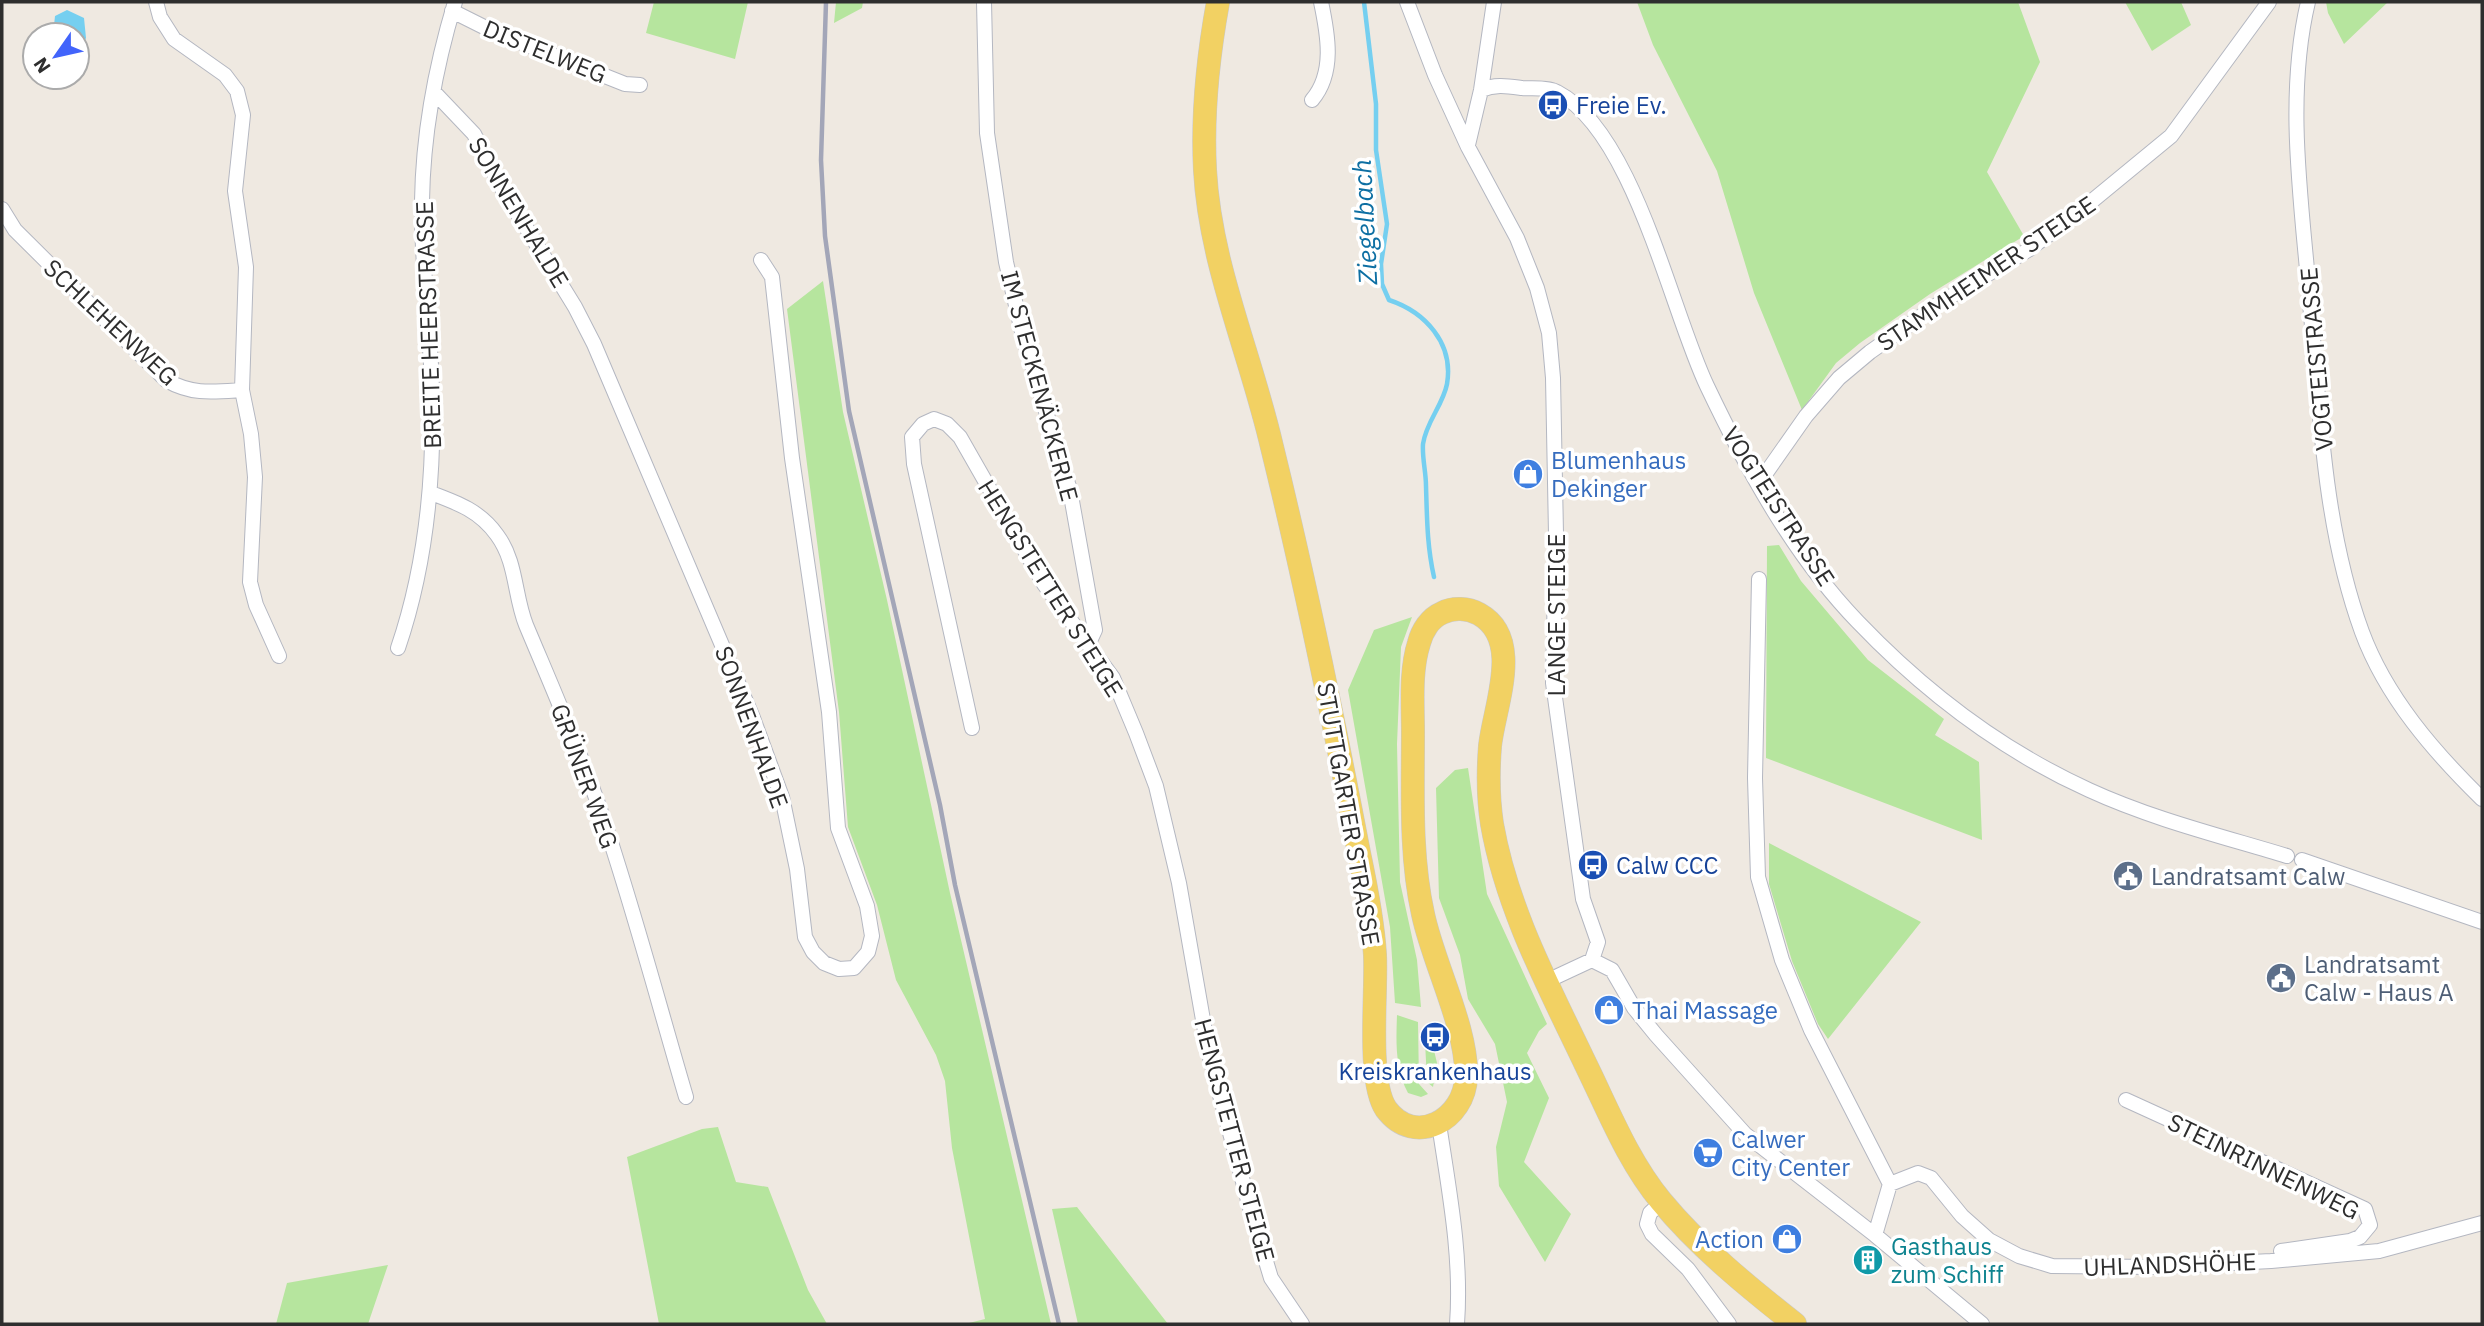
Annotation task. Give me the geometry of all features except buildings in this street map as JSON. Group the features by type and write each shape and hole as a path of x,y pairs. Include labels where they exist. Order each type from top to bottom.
{"main road":[{"name":"STUTTGARTER STRASSE","path":"1218,2 1208,69 1205,173 1218,255 1267,422 1296,545 1366,890 1375,948 1376,1089 1392,1116 1406,1125 1421,1128 1439,1124"},
{"path":"1439,1124 1462,1098 1466,1076 1452,1011 1421,909 1416,869 1414,670 1420,637 1434,617 1444,611 1474,610 1496,628 1503,650 1503,673 1490,744 1488,782 1491,818 1502,870 1517,915 1625,1147 1662,1202 1700,1242 1794,1324"}],"street":[{"path":"156,2 160,17 174,38 225,75 237,91 243,115 235,191 246,267 242,390 251,433 255,477 250,582 256,605 279,656"},
{"name":"IM STECKENÄCKERLE","path":"984,2 987,133 1006,262 1023,336 1070,490 1094,630 1089,643"},
{"path":"1312,100 1327,78 1327,26 1321,2"},
{"name":"LANGE STEIGE","path":"1407,2 1435,75 1468,147 1517,238 1537,288 1549,333 1556,534 1553,683 1583,899 1598,942 1592,960"},
{"path":"1468,147 1470,125 1481,90 1494,2"},
{"name":"STAMMHEIMER STEIGE","path":"1759,483 1806,416 1839,379 1870,352 1940,303 2028,250 2164,142 2269,2"},
{"name":"VOGTEISTRASSE","path":"2308,2 2302,27 2297,91 2299,173 2328,485 2338,547 2363,635 2391,688 2445,763 2482,799"},
{"name":"DISTELWEG","path":"453,6 536,49 625,84 640,85"},
{"name":"BREITE HEERSTRASSE","path":"398,648 410,614 432,493 431,367 422,200 434,92 453,6"},
{"name":"VOGTEISTRASSE","path":"1481,90 1493,85 1556,91 1584,114 1605,142 1660,252 1705,383 1759,483 1802,553 1855,620 1941,700 2034,762 2090,791 2152,814 2287,856"},
{"name":"SONNENHALDE","path":"434,92 474,134 500,185 576,307 594,344 753,718 778,786 797,869 806,937 813,952 824,963 839,969 855,968 868,953 872,936 867,906 838,828 828,701 792,458 772,277 761,260"},
{"name":"SCHLEHENWEG","path":"2,209 15,230 166,380 182,389 201,393 242,390"},
{"name":"HENGSTETTER STEIGE","path":"972,728 914,464 912,437 923,424 934,419 947,424 960,437 1044,584 1113,678 1156,786 1179,883 1209,1054 1250,1208 1271,1278 1301,1324"},
{"name":"GRÜNER WEG","path":"432,493 469,508 485,519 499,537 512,564 525,620 569,726 601,814 686,1097"},
{"path":"1759,579 1755,778 1758,877 1783,960 1811,1030 1890,1185 1875,1235"},
{"path":"2302,860 2482,922"},
{"path":"1547,981 1592,960 1612,970 1642,1017 1745,1134 1875,1235 1982,1324"},
{"name":"STEINRINNENWEG","path":"2126,1100 2365,1209 2370,1225 2360,1237 2350,1241 2278,1251 2271,1261"},
{"path":"1439,1124 1457,1241 1457,1324"},
{"name":"UHLANDSHÖHE","path":"1890,1185 1918,1173 1931,1178 1962,1216 1989,1240 2019,1256 2052,1266 2100,1269 2271,1261 2379,1251 2482,1223"},
{"path":"1662,1202 1650,1213 1647,1224 1652,1234 1688,1269 1729,1324"}],"green space":[{"path":"654,2 748,2 735,59 646,33"},
{"path":"836,2 863,2 862,8 834,23"},
{"path":"1637,2 2018,2 2040,62 1987,172 2024,236 1930,294 1860,343 1836,363 1802,410 1754,293 1717,171 1653,45"},
{"path":"2125,2 2181,2 2191,25 2152,51"},
{"path":"2326,2 2388,2 2344,44 2328,13"},
{"path":"823,281 843,412 887,600 950,893 1051,1324 965,1324 985,1319 952,1148 945,1081 936,1055 896,980 877,905 848,827 839,712 787,309"},
{"path":"1779,545 1801,581 1868,660 1944,719 1935,735 1979,762 1982,840 1766,758 1767,546"},
{"path":"1412,617 1401,647 1397,744 1400,882 1417,960 1421,1007 1395,1003 1390,927 1348,690 1374,630"},
{"path":"1468,768 1487,894 1547,1024 1539,1031 1527,1053 1549,1098 1524,1162 1571,1214 1545,1262 1499,1186 1496,1147 1507,1102 1495,1044 1468,999 1460,955 1439,898 1436,788 1455,770"},
{"path":"1769,843 1921,922 1828,1039 1818,1024 1792,961 1769,884"},
{"path":"1397,1015 1418,1022 1419,1084 1428,1094 1421,1097 1408,1093 1401,1074"},
{"path":"1425,1041 1432,1042 1437,1063 1433,1087 1427,1082"},
{"path":"718,1127 736,1182 768,1187 808,1290 827,1324 659,1324 627,1157 702,1129"},
{"path":"1077,1207 1168,1324 1078,1324 1052,1209"},
{"path":"388,1265 368,1324 276,1324 287,1283"}],"water":[{"path":"67,10 84,18 84,21 54,21 55,16"}],"waterway":[{"name":"Ziegelbach","path":"1364,2 1376,104 1376,150 1387,224 1381,264 1382,284 1389,300 1414,312 1434,331 1446,355 1448,369 1445,392 1427,428 1423,444 1429,543 1434,577"}],"railway":[{"path":"826,2 821,160 825,236 849,411 940,805 955,885 1059,1324"}],"place":[{"name":"Freie Ev.","path":"1553,105"},
{"name":"Blumenhaus Dekinger","path":"1528,474"},
{"name":"Calw CCC","path":"1593,865"},
{"name":"Landratsamt Calw","path":"2128,876"},
{"name":"Landratsamt Calw - Haus A","path":"2281,978"},
{"name":"Thai Massage","path":"1609,1010"},
{"name":"Kreiskrankenhaus","path":"1435,1037"},
{"name":"Calwer City Center","path":"1708,1153"},
{"name":"Action","path":"1787,1239"},
{"name":"Gasthaus zum Schiff","path":"1868,1260"}]}
